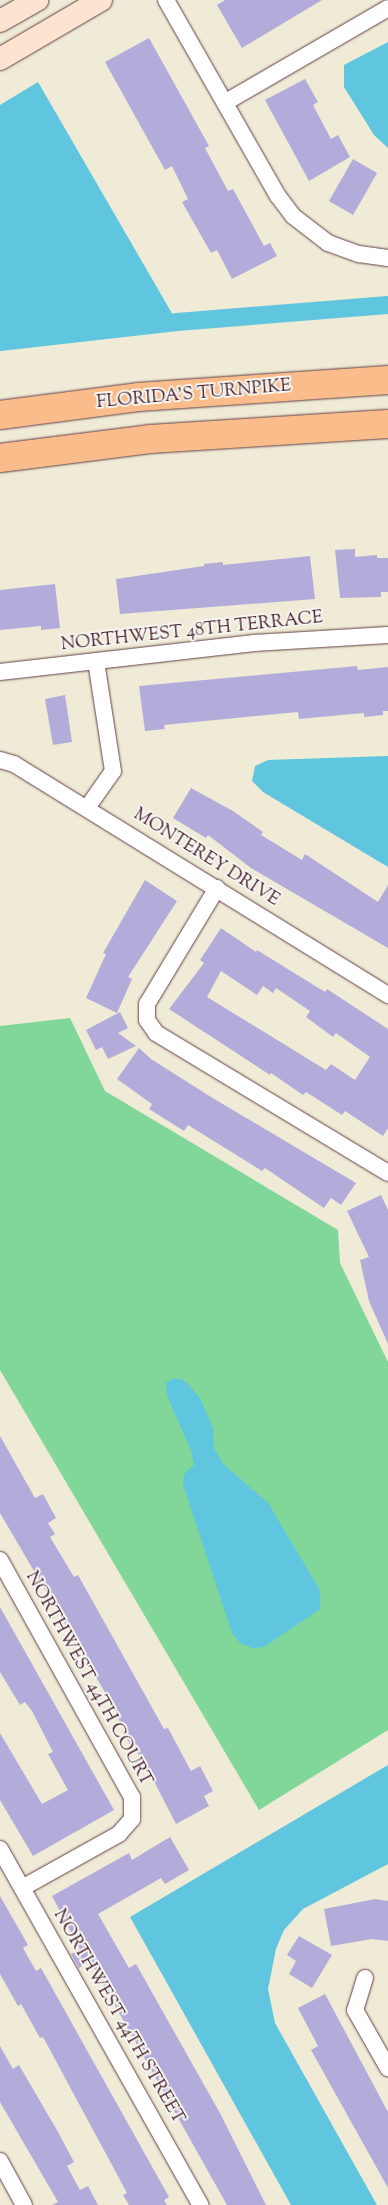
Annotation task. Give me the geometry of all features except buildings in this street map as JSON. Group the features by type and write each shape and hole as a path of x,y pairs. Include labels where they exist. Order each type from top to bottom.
{"highway":[{"name":"FLORIDA'S TURNPIKE","path":"0,415 138,398 388,380"},
{"path":"0,458 150,439 388,424"}],"main road":[{"path":"0,21 37,0"},
{"path":"0,59 101,0"}],"street":[{"path":"166,0 278,196 302,225 342,249 388,258"},
{"path":"226,102 388,8"},
{"name":"NORTHWEST 48TH TERRACE","path":"0,672 254,643 388,636"},
{"path":"87,808 113,771 96,661"},
{"name":"MONTEREY DRIVE","path":"0,760 14,764 87,808 388,995"},
{"path":"217,888 147,1004 147,1020 156,1033 388,1173"},
{"name":"NORTHWEST 44TH COURT","path":"0,1560 132,1798 132,1819 119,1834 22,1888"},
{"name":"NORTHWEST 44TH STREET","path":"0,1849 201,2205"},
{"path":"365,1978 355,2010 388,2068"},
{"path":"0,2161 24,2205"}],"green space":[{"path":"70,1018 105,1091 338,1230 340,1263 388,1362 388,1730 259,1810 0,1370 0,1026"}],"water":[{"path":"388,42 388,148 374,135 344,87 344,65"},
{"path":"38,82 177,322 0,342 0,105"},
{"path":"388,756 388,867 263,792 252,781 255,766 268,760"},
{"path":"172,1379 181,1379 200,1398 213,1428 214,1448 223,1464 268,1503 320,1590 320,1609 264,1647 252,1648 240,1643 232,1633 183,1485 184,1474 194,1465 191,1450 167,1396 166,1383"},
{"path":"388,1765 388,1864 303,1909 284,1930 276,1949 268,1989 275,2023 377,2205 291,2205 130,1917"}],"waterway":[{"path":"0,342 177,322 388,305"}]}
